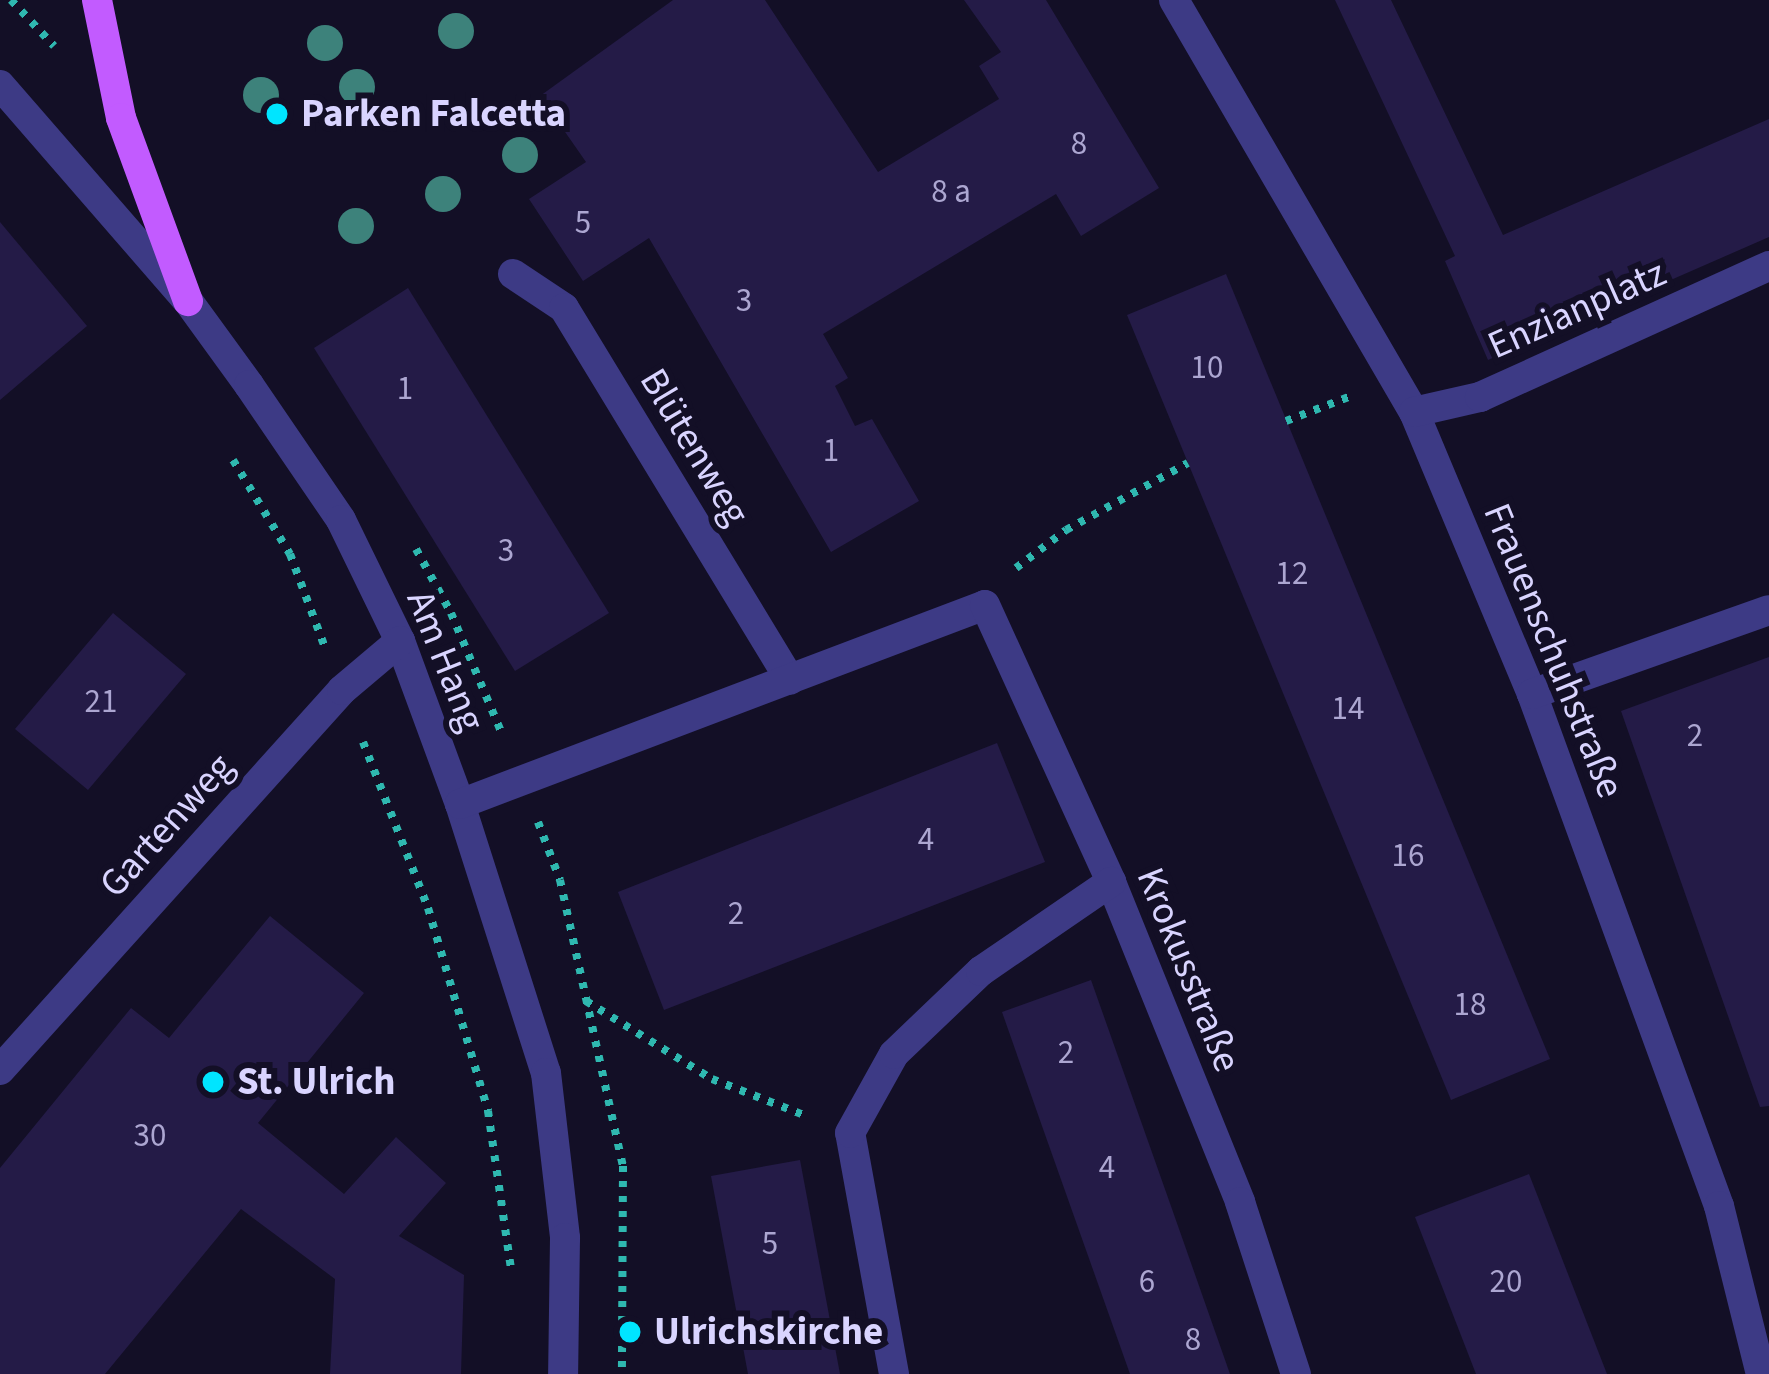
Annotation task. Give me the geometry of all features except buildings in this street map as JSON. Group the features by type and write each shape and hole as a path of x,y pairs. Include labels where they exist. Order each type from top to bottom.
{"main road":[{"path":"97,0 121,118 188,301"}],"street":[{"name":"Frauenschuhstraße","path":"1174,0 1414,412 1532,694 1719,1206 1761,1374"},
{"name":"Am Hang","path":"0,85 188,301 341,520 400,641 460,804 546,1073 565,1238 563,1374"},
{"name":"Enzianplatz","path":"1414,412 1480,397 1769,266"},
{"name":"Blütenweg","path":"513,274 563,308 790,680"},
{"path":"460,804 985,604"},
{"name":"Krokusstraße","path":"985,604 1111,882 1240,1202 1296,1374"},
{"path":"1532,694 1769,610"},
{"name":"Gartenweg","path":"0,1070 342,690 400,641"},
{"path":"894,1374 850,1133 894,1054 982,971 1111,882"}],"path":[{"path":"985,604 1037,549 1188,463"},
{"path":"586,1000 712,1078 850,1133"}],"place":[{"name":"Parken Falcetta","path":"277,114"},
{"name":"St. Ulrich","path":"213,1082"},
{"name":"Ulrichskirche","path":"630,1332"}]}
